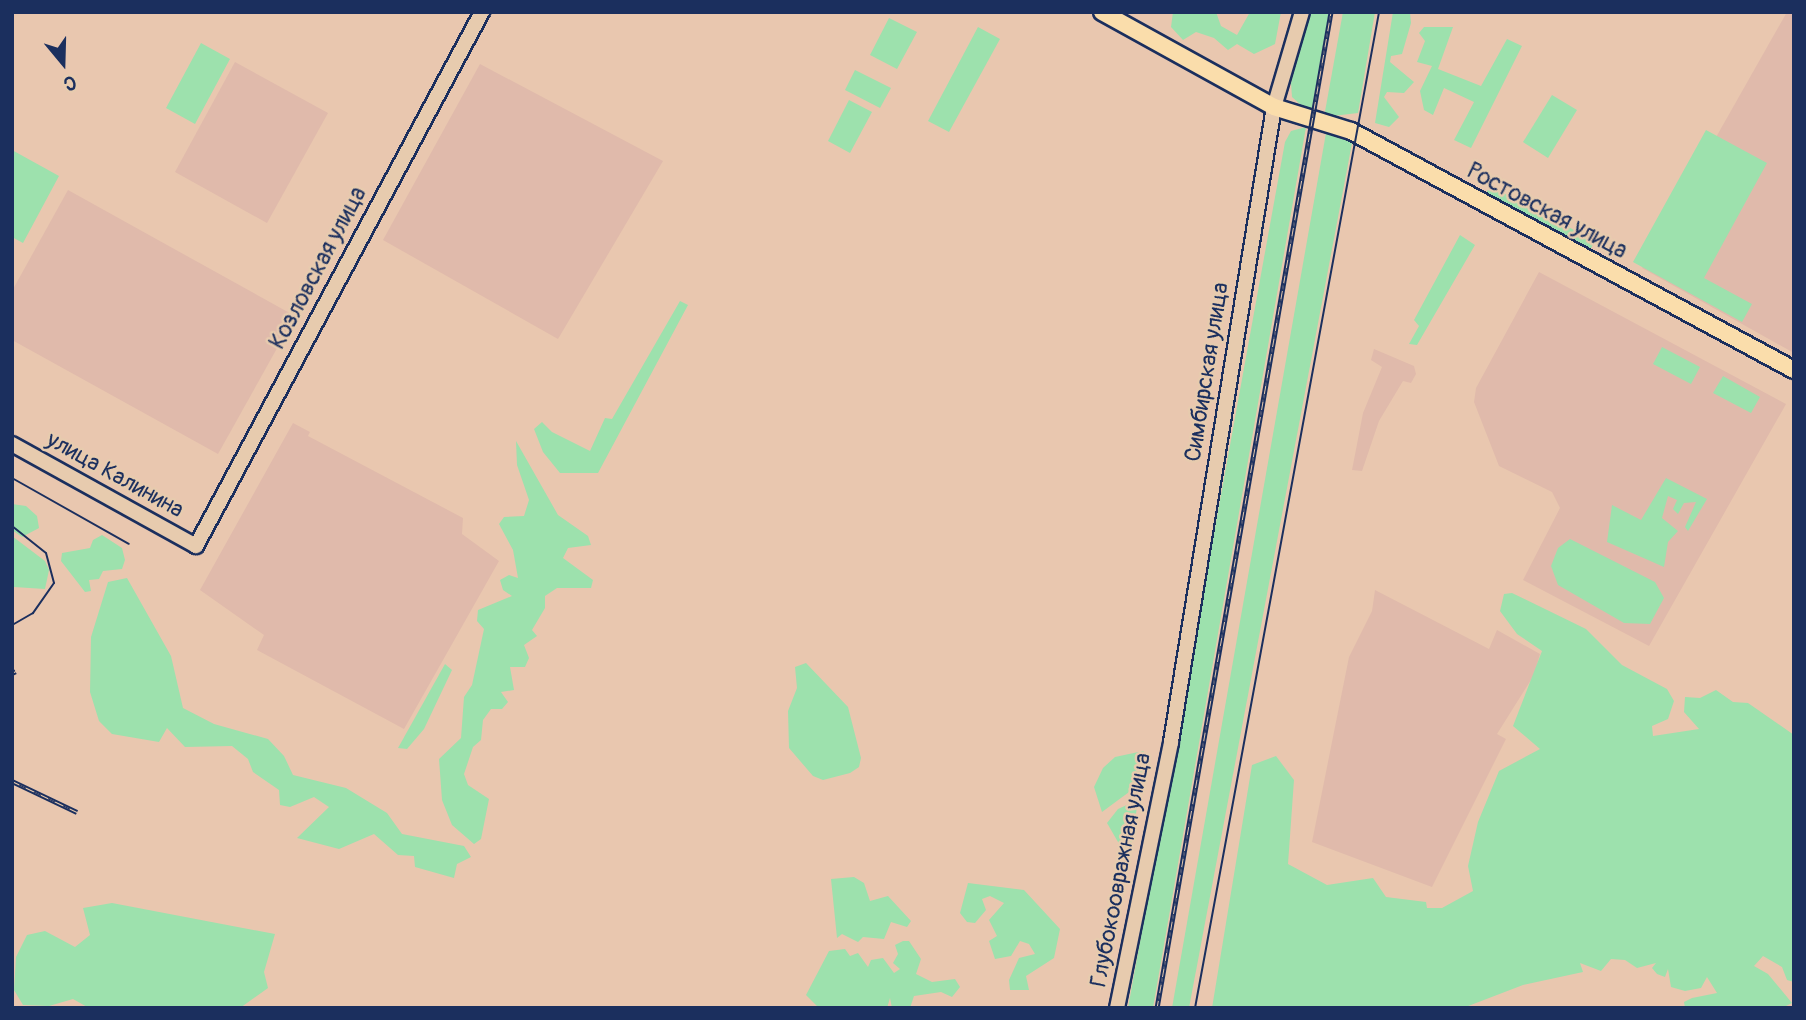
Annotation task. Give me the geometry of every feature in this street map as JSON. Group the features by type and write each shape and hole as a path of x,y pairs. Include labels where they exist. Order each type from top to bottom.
{"main road":[{"name":"Козловская улица","path":"196,546 482,12"},
{"name":"Ростовская улица","path":"1102,12 1274,107 1351,131 1794,370"},
{"name":"Симбирская улица","path":"1171,742 1274,107 1302,12"},
{"name":"улица Калинина","path":"12,444 196,546"},
{"name":"Глубокоовражная улица","path":"1117,1008 1171,742"}],"shaded area":[{"path":"1787,12 1794,12 1794,353 1642,268"},
{"path":"235,62 328,113 267,223 175,172"},
{"path":"480,64 663,161 558,339 383,240"},
{"path":"68,190 295,316 218,454 12,340 12,291"},
{"path":"1539,272 1786,404 1649,646 1523,580 1560,508 1552,492 1499,466 1474,402 1476,388"},
{"path":"1374,349 1414,366 1416,374 1411,383 1403,381 1379,421 1362,471 1352,470 1363,413 1382,367 1371,360"},
{"path":"293,423 310,432 308,436 463,518 462,534 499,561 404,729 257,650 264,635 200,590"},
{"path":"1375,590 1489,649 1497,630 1540,654 1534,675 1497,734 1506,739 1432,887 1312,842 1349,657 1372,611"}],"green space":[{"path":"1173,12 1216,12 1221,26 1237,35 1250,12 1281,12 1275,44 1254,54 1237,44 1228,50 1214,38 1196,32 1183,40 1171,27"},
{"path":"1309,12 1329,12 1311,114 1292,97 1291,83"},
{"path":"1343,12 1375,12 1358,113 1324,117"},
{"path":"1393,12 1410,12 1411,23 1402,54 1391,56 1390,62 1414,82 1404,93 1387,92 1384,97 1399,117 1389,127 1375,123"},
{"path":"889,18 917,32 897,69 870,55"},
{"path":"978,27 1000,39 949,132 928,121"},
{"path":"1424,27 1453,27 1438,69 1481,86 1507,39 1522,46 1471,148 1454,140 1474,102 1444,88 1433,115 1424,110 1420,91 1432,66 1417,62 1425,41 1419,33"},
{"path":"201,43 230,59 195,124 166,108"},
{"path":"855,70 891,88 880,108 845,90"},
{"path":"1552,95 1577,110 1548,158 1523,142"},
{"path":"849,100 872,112 850,153 828,141"},
{"path":"1306,127 1153,1008 1128,1008 1285,142 1291,131"},
{"path":"1706,130 1767,163 1704,278 1752,304 1742,322 1633,262"},
{"path":"1334,131 1352,143 1189,1008 1172,1008 1326,133"},
{"path":"12,150 59,176 23,243 12,237"},
{"path":"1490,186 1595,241 1589,252 1484,197"},
{"path":"1460,235 1475,245 1417,345 1409,344 1419,326 1414,320"},
{"path":"680,301 688,305 598,473 560,473 543,452 534,429 542,422 552,432 590,451 605,418 612,419"},
{"path":"1662,347 1700,367 1691,384 1653,364"},
{"path":"1723,376 1760,397 1751,413 1713,393"},
{"path":"516,441 558,515 588,536 591,545 568,548 563,558 593,580 591,588 557,588 545,596 545,608 532,630 537,636 524,645 529,658 525,667 510,667 514,690 501,692 508,702 502,709 491,709 483,720 481,740 473,747 464,774 468,785 489,799 481,839 474,844 452,825 442,800 439,759 461,738 464,697 472,685 484,629 477,621 478,610 512,596 503,590 500,580 509,575 518,578 513,550 499,524 504,517 524,516 529,500 517,465"},
{"path":"1666,478 1707,499 1688,531 1685,527 1696,502 1684,503 1678,514 1673,509 1677,500 1668,496 1662,518 1678,531 1668,542 1664,567 1607,542 1612,505 1641,520"},
{"path":"12,504 26,506 37,516 39,528 22,537 12,530"},
{"path":"102,535 122,548 125,560 122,569 103,571 99,579 89,580 91,591 85,592 61,561 62,553 90,548 93,540"},
{"path":"12,536 45,561 49,570 45,589 14,587"},
{"path":"1570,539 1655,582 1664,598 1650,624 1624,623 1558,585 1551,566 1558,548"},
{"path":"127,578 171,656 183,708 214,724 268,739 284,756 293,775 346,788 387,813 402,834 464,846 471,857 457,864 454,878 415,867 414,856 398,855 374,834 339,849 297,838 329,807 314,797 290,807 280,805 279,790 253,772 248,759 232,746 185,747 167,728 159,742 112,734 99,721 90,692 91,637 108,582"},
{"path":"1512,593 1586,629 1622,665 1667,689 1674,701 1668,719 1652,726 1653,736 1699,729 1684,712 1685,697 1700,698 1716,690 1733,702 1748,703 1794,735 1794,982 1787,980 1782,967 1763,956 1754,966 1768,974 1792,1003 1782,1008 1685,1008 1684,1002 1692,998 1717,993 1707,977 1701,988 1685,991 1671,987 1668,969 1665,977 1657,974 1652,968 1656,963 1637,968 1625,960 1611,959 1601,971 1580,963 1583,972 1523,985 1463,1008 1212,1008 1252,765 1276,756 1294,780 1288,864 1327,885 1373,878 1386,897 1426,902 1427,908 1442,908 1473,891 1468,866 1478,822 1499,771 1540,749 1513,726 1542,651 1517,634 1500,611 1504,594"},
{"path":"806,663 848,707 861,758 859,767 850,773 823,780 813,776 789,748 788,711 797,688 795,667"},
{"path":"445,664 452,670 424,729 407,749 398,748"},
{"path":"1143,751 1148,755 1144,781 1102,812 1094,787 1103,768 1115,757"},
{"path":"1138,800 1129,861 1107,823 1118,809"},
{"path":"854,877 864,883 870,901 888,896 911,921 907,927 891,922 884,939 863,937 858,942 842,934 837,938 831,879"},
{"path":"968,883 1024,890 1060,929 1054,958 1026,976 1029,990 1010,990 1009,980 1019,958 1035,954 1029,944 1020,941 1011,956 995,959 989,941 997,936 989,920 1004,903 990,896 982,899 986,910 975,923 967,922 960,913"},
{"path":"112,903 275,934 264,972 268,988 240,1008 89,1008 73,999 49,1006 23,1005 14,990 16,957 27,935 45,931 75,947 90,935 83,908"},
{"path":"909,941 921,959 916,974 932,982 955,979 960,987 952,997 941,992 914,996 910,1008 892,1008 890,998 887,1008 819,1008 806,995 829,951 845,949 850,956 858,953 868,967 871,960 883,958 894,973 900,969 893,963 898,954 895,945"}],"tram line":[{"path":"1195,1008 1379,12"},
{"path":"12,478 129,544"},
{"path":"12,526 46,553 54,583 33,613 12,625"}],"railway":[{"path":"1157,1008 1331,12"},
{"path":"12,673 16,671"},
{"path":"12,781 77,812"}]}
